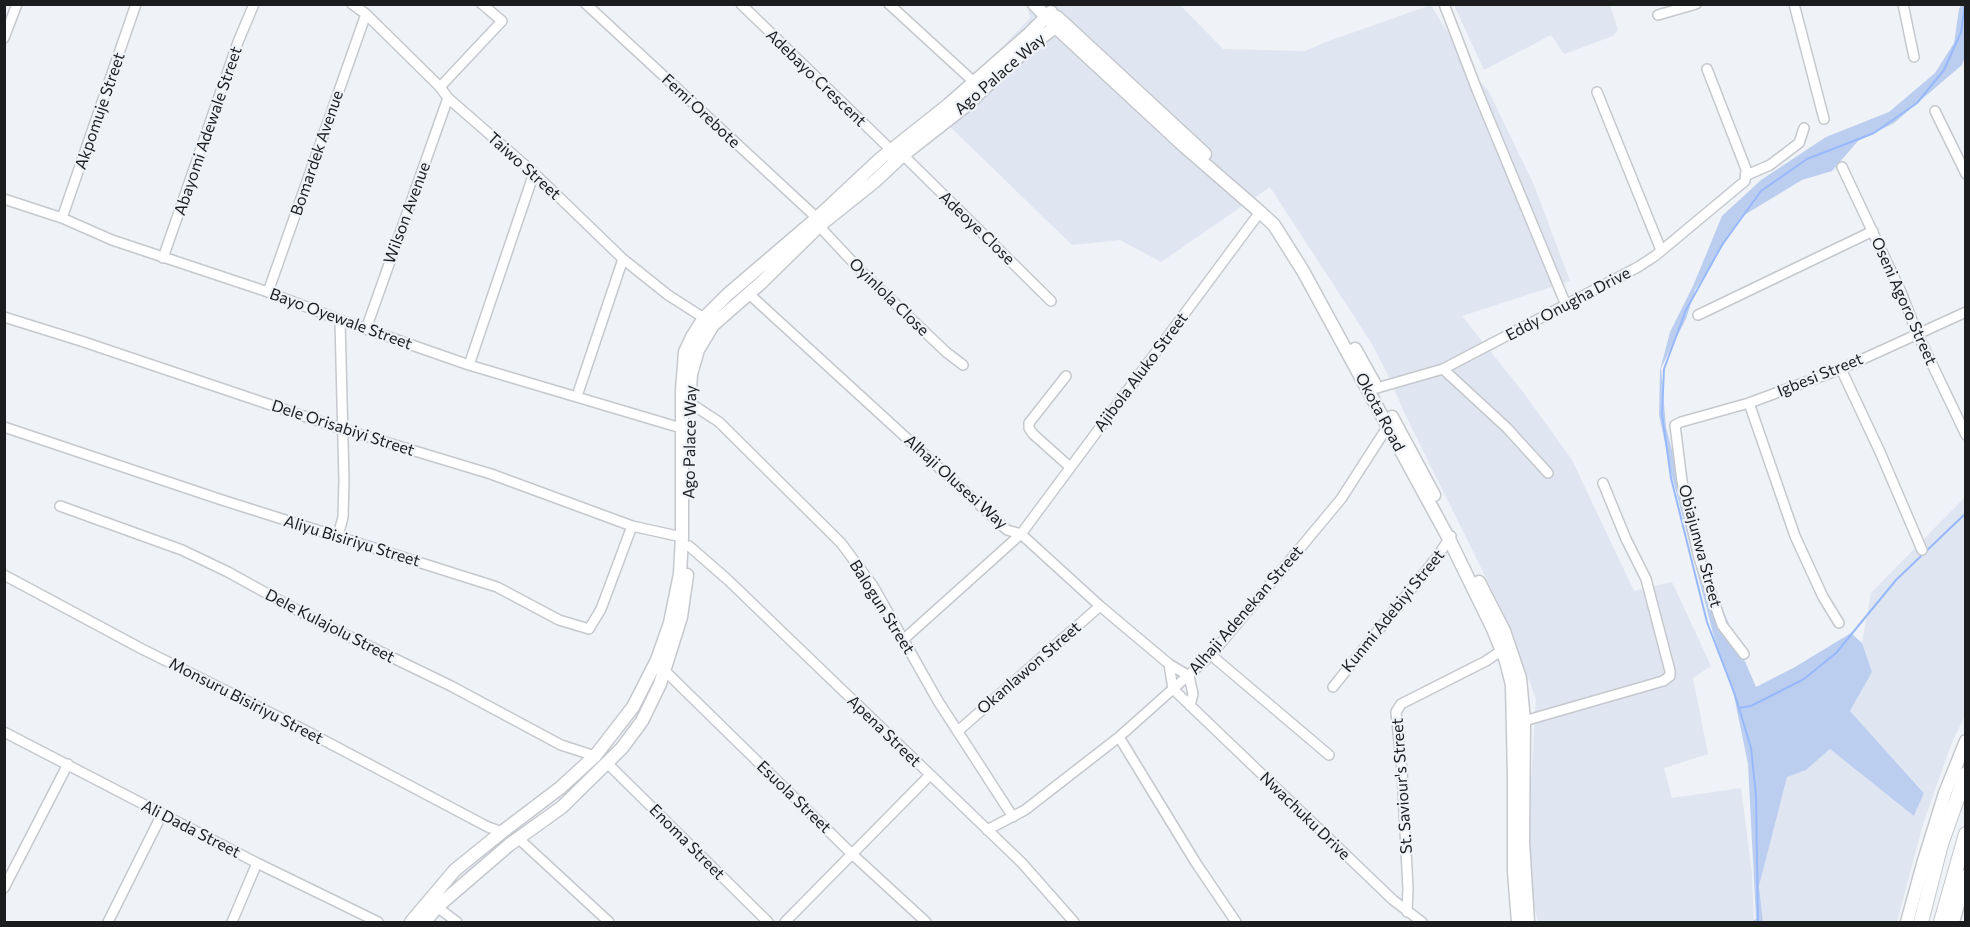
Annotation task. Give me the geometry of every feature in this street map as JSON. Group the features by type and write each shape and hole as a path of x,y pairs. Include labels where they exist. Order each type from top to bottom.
{"highway":[{"path":"1921,922 1941,844 1965,774"},
{"path":"1941,922 1965,834"}],"main road":[{"name":"Okota Road","path":"1034,4 1047,11 1184,146 1274,225 1293,253 1388,426 1494,609 1510,646 1520,678 1524,721 1514,872 1518,922"},
{"name":"Ago Palace Way","path":"425,922 437,907 462,885 562,807 601,759 633,707 657,660 676,597 686,542 681,428 685,352 704,318 735,288 818,222 1029,34 1047,11"},
{"name":"Ago Palace Way","path":"896,151 968,104 1003,70 1059,24"},
{"name":"Okota Road","path":"1059,24 1272,217 1304,261 1416,460 1502,650 1512,685 1528,922"},
{"name":"Ago Palace Way","path":"411,922 455,870 560,788 601,759 622,748 642,721 660,684 675,642 686,592 688,424 691,374 701,344 713,325 762,282 818,222"},
{"path":"1907,922 1945,793 1965,741"},
{"path":"467,860 473,876"},
{"path":"455,870 462,885"},
{"path":"1953,922 1965,876"}],"street":[{"path":"4,38 16,4"},
{"name":"Akpomuje Street","path":"62,218 136,4"},
{"name":"Abayomi Adewale Street","path":"163,258 238,42 254,4"},
{"name":"Taiwo Street","path":"352,4 366,14 440,87 448,98 534,173 623,259 668,295 704,318"},
{"path":"440,87 502,21 482,4"},
{"name":"Femi Orebote","path":"586,4 818,222"},
{"name":"Adebayo Crescent","path":"741,4 896,151"},
{"path":"890,4 974,82"},
{"path":"1444,4 1566,305"},
{"path":"1658,15 1696,4"},
{"path":"1794,4 1824,118"},
{"path":"1903,4 1914,57"},
{"name":"Bomardek Avenue","path":"268,292 366,14"},
{"path":"1707,69 1747,176 1770,165 1799,143 1804,128"},
{"path":"1597,92 1661,250"},
{"name":"Wilson Avenue","path":"366,329 448,98"},
{"path":"1935,111 1965,174"},
{"name":"Adeoye Close","path":"896,151 1051,301"},
{"name":"Oseni Agoro Street","path":"1842,167 1965,435"},
{"path":"469,365 534,173"},
{"name":"Eddy Onugha Drive","path":"1377,388 1443,369 1638,267 1746,181 1747,176"},
{"name":"Bayo Oyewale Street","path":"4,199 62,218 112,240 268,292 469,365 681,428"},
{"name":"Ajibola Aluko Street","path":"904,639 1021,534 1260,212"},
{"name":"Oyinlola Close","path":"818,222 862,272 946,352 963,365"},
{"path":"1698,315 1873,231"},
{"path":"577,396 623,259"},
{"name":"Alhaji Olusesi Way","path":"748,293 1007,530 1021,534 1100,606 1169,664 1190,676"},
{"name":"Igbesi Street","path":"1674,429 1675,425 1681,422 1749,403 1841,369 1965,312"},
{"name":"Dele Orisabiyi Street","path":"4,317 81,340 342,429 491,474 632,526 686,542"},
{"path":"338,536 343,517 340,320"},
{"path":"1443,369 1507,428 1548,473"},
{"path":"1841,369 1922,550"},
{"path":"1066,376 1029,423 1029,428 1071,466"},
{"name":"Balogun Street","path":"690,403 719,422 841,543 873,586 938,700 1013,817"},
{"path":"1749,403 1794,536 1823,597 1839,623"},
{"name":"Alhaji Adenekan Street","path":"987,830 1013,817 1119,737 1211,655 1341,499 1388,426"},
{"name":"Aliyu Bisiriyu Street","path":"4,427 222,500 497,587 537,610 559,620 589,629 601,609 632,526"},
{"name":"Obiajunwa Street","path":"1674,429 1682,481 1700,558 1722,625 1744,654"},
{"path":"1524,721 1663,681 1670,676 1646,579 1603,483"},
{"name":"Dele Kulajolu Street","path":"60,506 182,550 228,572 313,619 451,686 561,745 601,759"},
{"name":"Kunmi Adebiyi Street","path":"1333,687 1451,537"},
{"name":"Apena Street","path":"686,542 1022,863 1074,922"},
{"name":"Monsuru Bisiriyu Street","path":"4,575 142,649 293,724 488,827 502,832"},
{"name":"Okanlawon Street","path":"958,731 1100,606"},
{"name":"St. Saviour's Street","path":"1407,912 1408,889 1402,771 1396,712 1401,705 1486,661 1502,650"},
{"path":"1211,655 1329,755"},
{"path":"1169,664 1173,689"},
{"name":"Esuola Street","path":"664,670 852,854 926,922"},
{"path":"1190,676 1193,694 1190,706"},
{"name":"Nwachuku Drive","path":"1173,689 1407,912 1422,922"},
{"name":"Ali Dada Street","path":"4,732 257,863 378,922"},
{"path":"1119,737 1196,863 1236,922"},
{"name":"Enoma Street","path":"601,759 768,922"},
{"path":"4,888 68,765"},
{"path":"785,922 930,775"},
{"path":"108,922 162,814"},
{"path":"519,839 609,922"},
{"path":"232,922 257,863"},
{"path":"437,907 458,922"}],"shaded area":[{"path":"1027,5 1180,5 1223,49 1305,51 1431,5 1473,75 1488,90 1534,185 1570,281 1462,316 1523,392 1572,460 1634,591 1672,582 1711,666 1693,678 1708,754 1664,768 1672,798 1741,788 1752,873 1754,921 1538,922 1531,895 1529,858 1536,699 1504,614 1372,344 1270,187 1161,262 1120,240 1072,245 938,115 1030,18"},
{"path":"1454,5 1610,5 1618,30 1613,36 1564,54 1551,35 1484,70"},
{"path":"1961,5 1965,5 1965,57 1962,65 1894,123 1858,141 1832,171 1802,180 1741,217 1695,290 1686,319 1661,368 1666,427 1698,552 1756,687 1795,667 1851,633 1862,643 1872,672 1850,711 1924,793 1914,816 1830,749 1806,770 1787,777 1759,886 1763,922 1751,922 1756,919 1748,764 1734,696 1714,637 1672,476 1659,415 1660,370 1670,332 1693,286 1722,216 1761,180 1826,137 1889,112 1935,73 1954,43"},
{"path":"1965,497 1965,715 1951,745 1923,824 1897,922 1763,922 1759,886 1786,777 1806,770 1830,749 1915,815 1924,792 1850,711 1872,672 1862,643 1871,593"}],"waterway":[{"path":"1758,922 1756,796 1751,748 1735,695 1707,622 1671,478 1662,414 1664,369 1686,310 1722,245 1761,191 1807,159 1874,133 1917,103 1944,70 1961,32 1965,4"},
{"path":"1739,708 1751,706 1804,679 1836,653 1896,580 1966,513"}]}
